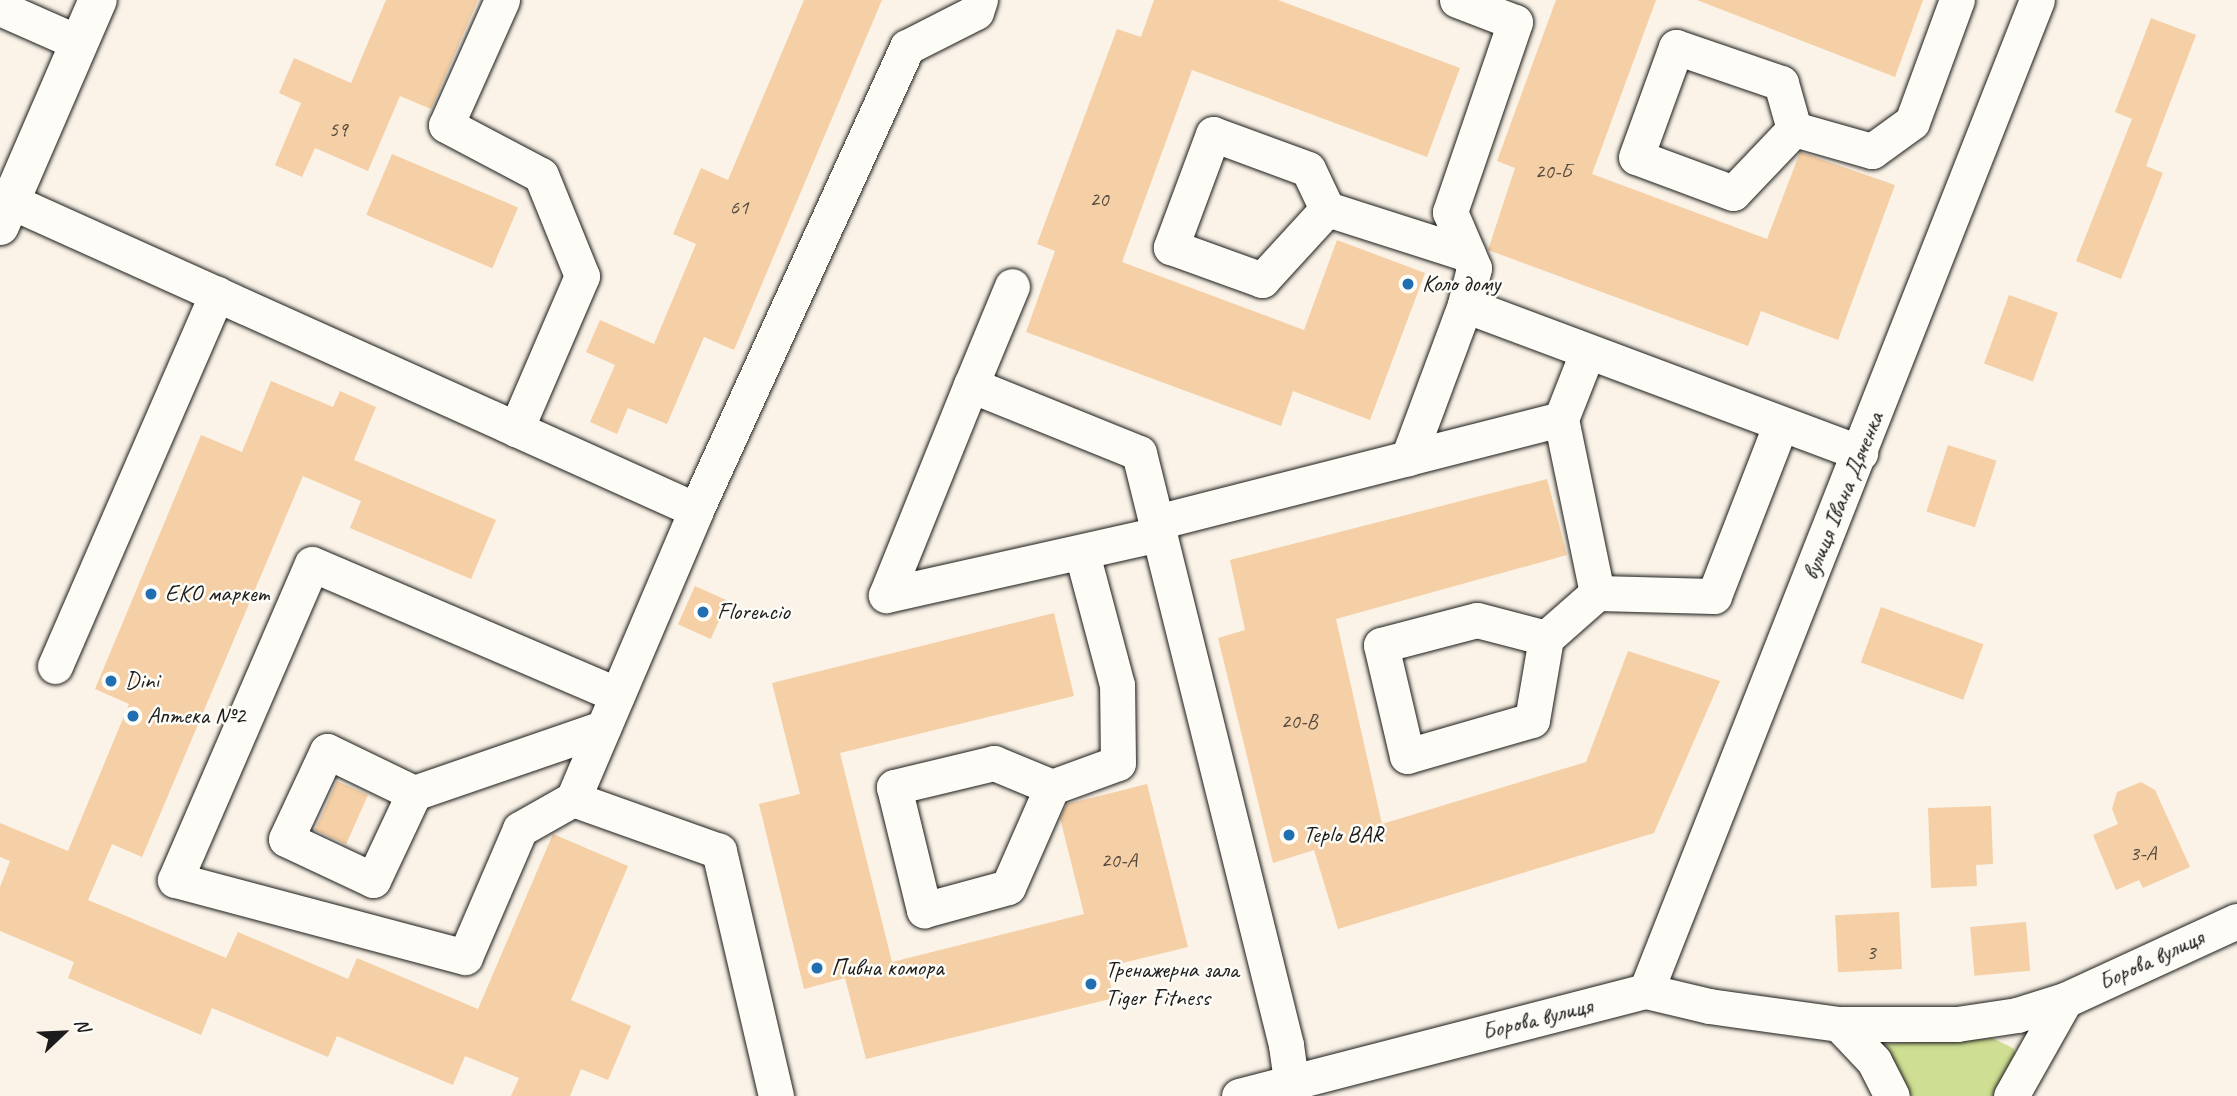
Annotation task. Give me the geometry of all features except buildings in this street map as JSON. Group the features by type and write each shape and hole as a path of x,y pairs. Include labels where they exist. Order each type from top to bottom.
{"main road":[{"path":"5,214 98,0"}],"street":[{"path":"502,0 446,125 541,175 582,276 516,429"},
{"path":"617,695 313,564 175,880 465,957 520,829 573,799 696,510 907,47 976,12 980,0"},
{"path":"1408,458 1465,305 1474,268 1450,212 1515,22 1457,0"},
{"path":"1794,129 1872,151 1912,122 1957,0"},
{"name":"вулиця Івана Дяченка","path":"1646,991 2038,0"},
{"path":"0,8 79,43"},
{"path":"1676,47 1781,83 1794,129 1732,193 1636,157 1676,47"},
{"path":"1327,209 1262,281 1171,247 1213,134 1308,169 1327,209 1468,254"},
{"path":"5,214 218,295 696,510"},
{"path":"1012,286 886,595 1082,552 1408,458 1561,419"},
{"path":"55,666 218,295"},
{"path":"1465,305 1780,426 1860,453"},
{"path":"1587,353 1561,419 1597,593"},
{"path":"971,385 1139,453 1291,1081"},
{"path":"1546,638 1477,620 1381,645 1407,756 1532,720 1546,638 1597,593 1714,596 1780,426"},
{"path":"1052,787 1008,887 924,910 894,787 994,762 1052,787 1118,763 1117,685 1082,552"},
{"path":"414,793 603,728"},
{"path":"573,799 719,851 776,1096"},
{"name":"Борова вулиця","path":"1239,1096 1646,991 1709,1006 1839,1024 1957,1024 2065,1000 2237,920"},
{"path":"2011,1096 2065,1000"},
{"path":"1839,1024 1874,1062 1892,1096"}],"green space":[{"path":"1992,1038 2013,1048 2018,1058 2002,1096 1911,1096 1885,1044"}],"place":[{"name":"Коло дому","path":"1408,284"},
{"name":"ЕКО маркет","path":"151,594"},
{"name":"Florencio","path":"703,612"},
{"name":"Dini","path":"111,681"},
{"name":"Аптека №2","path":"133,716"},
{"name":"Teplo BAR","path":"1289,835"},
{"name":"Пивна комора","path":"817,968"},
{"name":"Тренажерна зала Tiger Fitness","path":"1091,984"}]}
